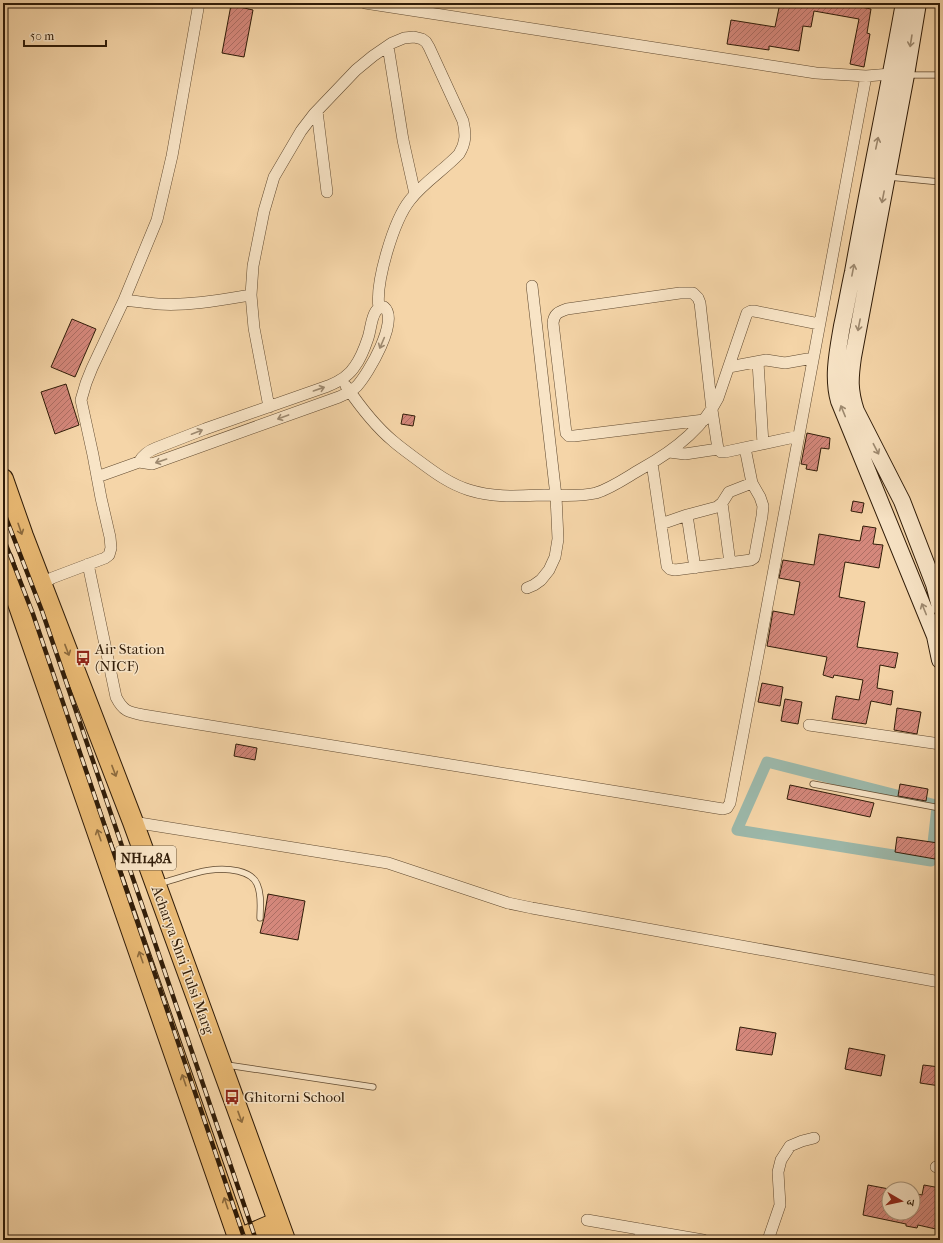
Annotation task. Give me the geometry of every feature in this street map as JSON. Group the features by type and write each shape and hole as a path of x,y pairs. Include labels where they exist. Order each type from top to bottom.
{"highway":[{"name":"Acharya Shri Tulsi Marg","path":"4,487 133,822 281,1231"},
{"name":"NH148A","path":"3,560 239,1239"},
{"path":"239,1239 281,1231"}],"street":[{"path":"42,584 52,578 105,558 109,554 111,548 110,537 81,400 92,368 124,300 157,220 172,156 199,3"},
{"path":"365,3 816,73 866,76 899,75"},
{"path":"904,3 899,75 887,176 853,357 851,389 852,399 856,411 902,501 934,584 940,607"},
{"path":"918,3 871,176 838,350 836,392 935,636 940,660"},
{"path":"139,462 148,451 205,429 269,407 328,386 348,375 356,366 368,339 376,310 379,308 378,292 385,258 397,223 404,208 415,194 459,154 463,147 465,132 463,121 426,42 422,39 414,37 404,38 373,56 356,70 317,111 301,131 274,177 268,194 253,266 251,295 254,328 269,407"},
{"path":"388,46 402,140 415,194"},
{"path":"88,564 116,697 120,706 129,712 724,809 726,808 730,803 866,76"},
{"path":"317,111 327,192"},
{"path":"527,588 534,585 546,575 555,557 558,539 556,496 532,286"},
{"path":"704,420 569,436 566,433 553,323 554,316 567,309 680,293 690,292 695,294 700,303 718,449"},
{"path":"124,300 158,304 178,304 213,301 251,295"},
{"path":"97,478 139,462 152,464 332,400 350,392 358,385 369,368 386,333 389,318 388,312 384,307 379,308"},
{"path":"341,379 374,422 392,441 436,474 453,484 469,490 496,496 573,496 603,490 652,463 689,437 712,410 718,398 747,313 754,311 820,324"},
{"path":"729,367 770,360 785,363 813,358"},
{"path":"758,362 763,444"},
{"path":"669,452 685,454 718,449 721,452 725,452 799,436"},
{"path":"652,463 667,566 670,569 695,568 751,560 754,558 755,554 763,506 752,482 745,448"},
{"path":"661,524 687,515 713,509 722,503 729,492 752,482"},
{"path":"722,503 730,563"},
{"path":"687,515 695,568"},
{"path":"809,725 940,744"},
{"path":"133,822 388,863 508,903 525,907 940,982"},
{"path":"768,1240 780,1205 778,1172 781,1160 790,1146 814,1138"},
{"path":"587,1220 640,1235 703,1240"}],"lane":[{"path":"899,75 940,75"},
{"path":"887,176 940,182"},
{"path":"813,784 940,808"},
{"path":"156,886 210,869 229,869 246,873 257,883 260,918"},
{"path":"220,1064 373,1087"}],"building":[{"path":"780,3 840,3 871,9 867,33 870,34 864,67 850,64 859,19 814,11 811,27 803,26 799,51 769,46 769,50 727,44 731,20 775,27"},
{"path":"231,5 253,10 244,57 222,53"},
{"path":"72,319 96,329 75,377 51,367"},
{"path":"66,384 79,425 55,434 41,392"},
{"path":"403,414 415,416 413,426 401,424"},
{"path":"807,433 830,438 829,449 821,448 817,471 806,469 807,465 801,464"},
{"path":"853,501 864,503 862,513 851,511"},
{"path":"863,526 876,528 873,544 883,545 879,568 845,562 839,597 865,602 857,647 898,653 895,668 880,665 877,688 893,691 891,705 871,701 866,724 832,719 836,696 859,700 863,680 834,675 833,678 823,675 827,657 767,646 773,611 794,615 800,582 779,578 783,560 814,565 819,534 860,541"},
{"path":"762,683 783,687 780,706 758,702"},
{"path":"785,699 802,702 798,724 781,721"},
{"path":"897,708 921,712 917,734 894,730"},
{"path":"236,744 257,748 255,760 234,756"},
{"path":"900,784 928,789 926,801 898,796"},
{"path":"790,785 874,803 870,817 787,799"},
{"path":"897,837 938,843 935,859 895,852"},
{"path":"268,894 305,901 298,940 260,933"},
{"path":"740,1027 776,1033 772,1055 736,1050"},
{"path":"849,1048 885,1055 881,1076 845,1069"},
{"path":"923,1065 940,1067 940,1086 920,1083"},
{"path":"868,1185 881,1187 881,1219 863,1215"},
{"path":"924,1185 940,1188 937,1211 940,1212 940,1230 918,1225 917,1228 906,1226 906,1224 892,1221 921,1221 921,1195"}],"waterway":[{"path":"936,805 767,762 737,830 931,861 937,807 940,808"}],"railway":[{"path":"3,510 42,611 256,1240"},
{"path":"3,537 33,614 245,1240"}],"place":[{"name":"Air Station (NICF)","path":"83,658"},
{"name":"Ghitorni School","path":"232,1097"}]}
